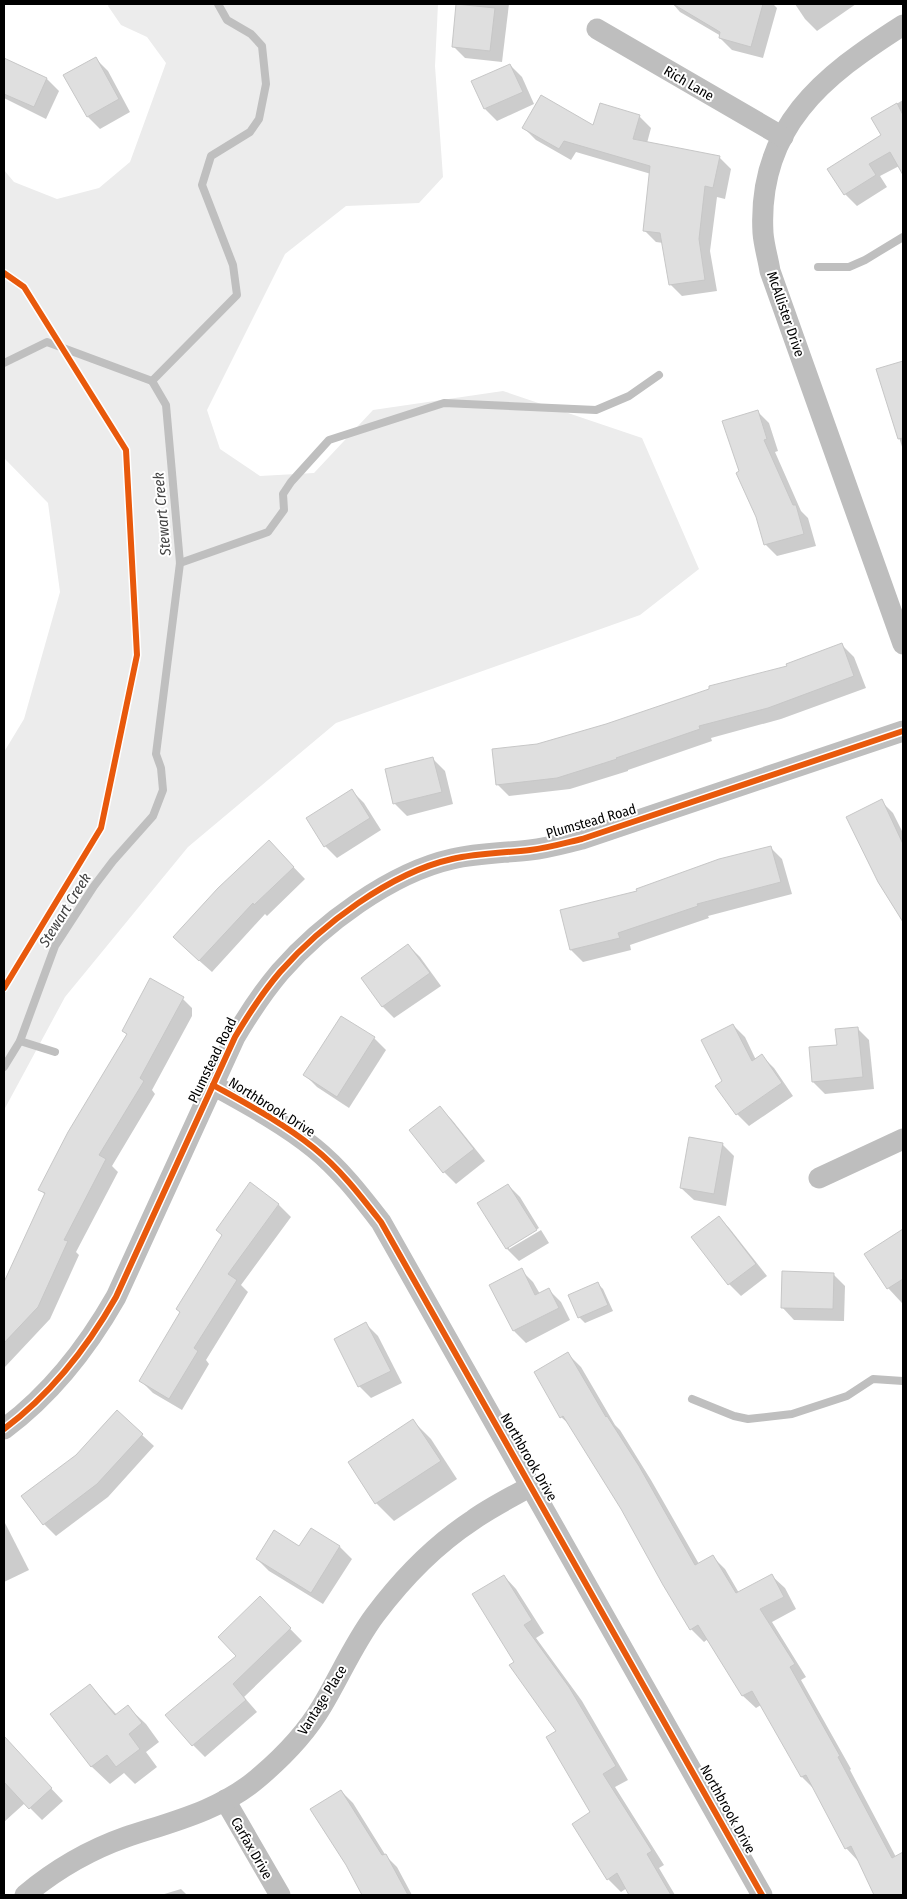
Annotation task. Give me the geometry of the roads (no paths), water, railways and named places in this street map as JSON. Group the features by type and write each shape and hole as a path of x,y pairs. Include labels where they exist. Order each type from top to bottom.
{"street":[{"name":"McAllister Drive","path":"903,25 853,59 815,90 793,117 782,137 768,178 764,203 763,234 770,271 903,644"},
{"name":"Rich Lane","path":"596,29 782,137"},
{"name":"Plumstead Road","path":"4,1429 45,1395 69,1368 102,1322 116,1297 213,1085 248,1015 280,972 318,934 363,899 405,876 449,860 482,853 532,850 582,839 903,731"},
{"name":"Northbrook Drive","path":"213,1085 272,1119 314,1148 353,1186 381,1222 762,1895"},
{"path":"819,1178 903,1139"},
{"name":"Vantage Place","path":"25,1895 40,1882 81,1857 124,1838 191,1817 225,1800 255,1781 288,1751 300,1737 321,1707 366,1629 410,1573 429,1554 472,1520 532,1486"},
{"name":"Carfax Drive","path":"225,1800 280,1895"}],"waterway":[{"name":"Stewart Creek","path":"152,381 237,295 233,265 202,185 211,156 250,132 259,119 266,84 262,46 251,34 227,20 218,4"},
{"path":"818,267 849,267 865,260 903,237"},
{"path":"4,363 47,342 152,381"},
{"path":"180,563 268,532 284,510 283,494 291,482 329,440 444,403 596,410 629,396 659,375"},
{"name":"Stewart Creek","path":"4,1067 20,1041 55,946 94,886 113,861 153,816 163,790 161,768 156,754 180,563 166,405 152,381"},
{"path":"20,1041 55,1052"},
{"path":"692,1399 734,1416 748,1419 792,1414 847,1396 873,1379 903,1381"}]}
